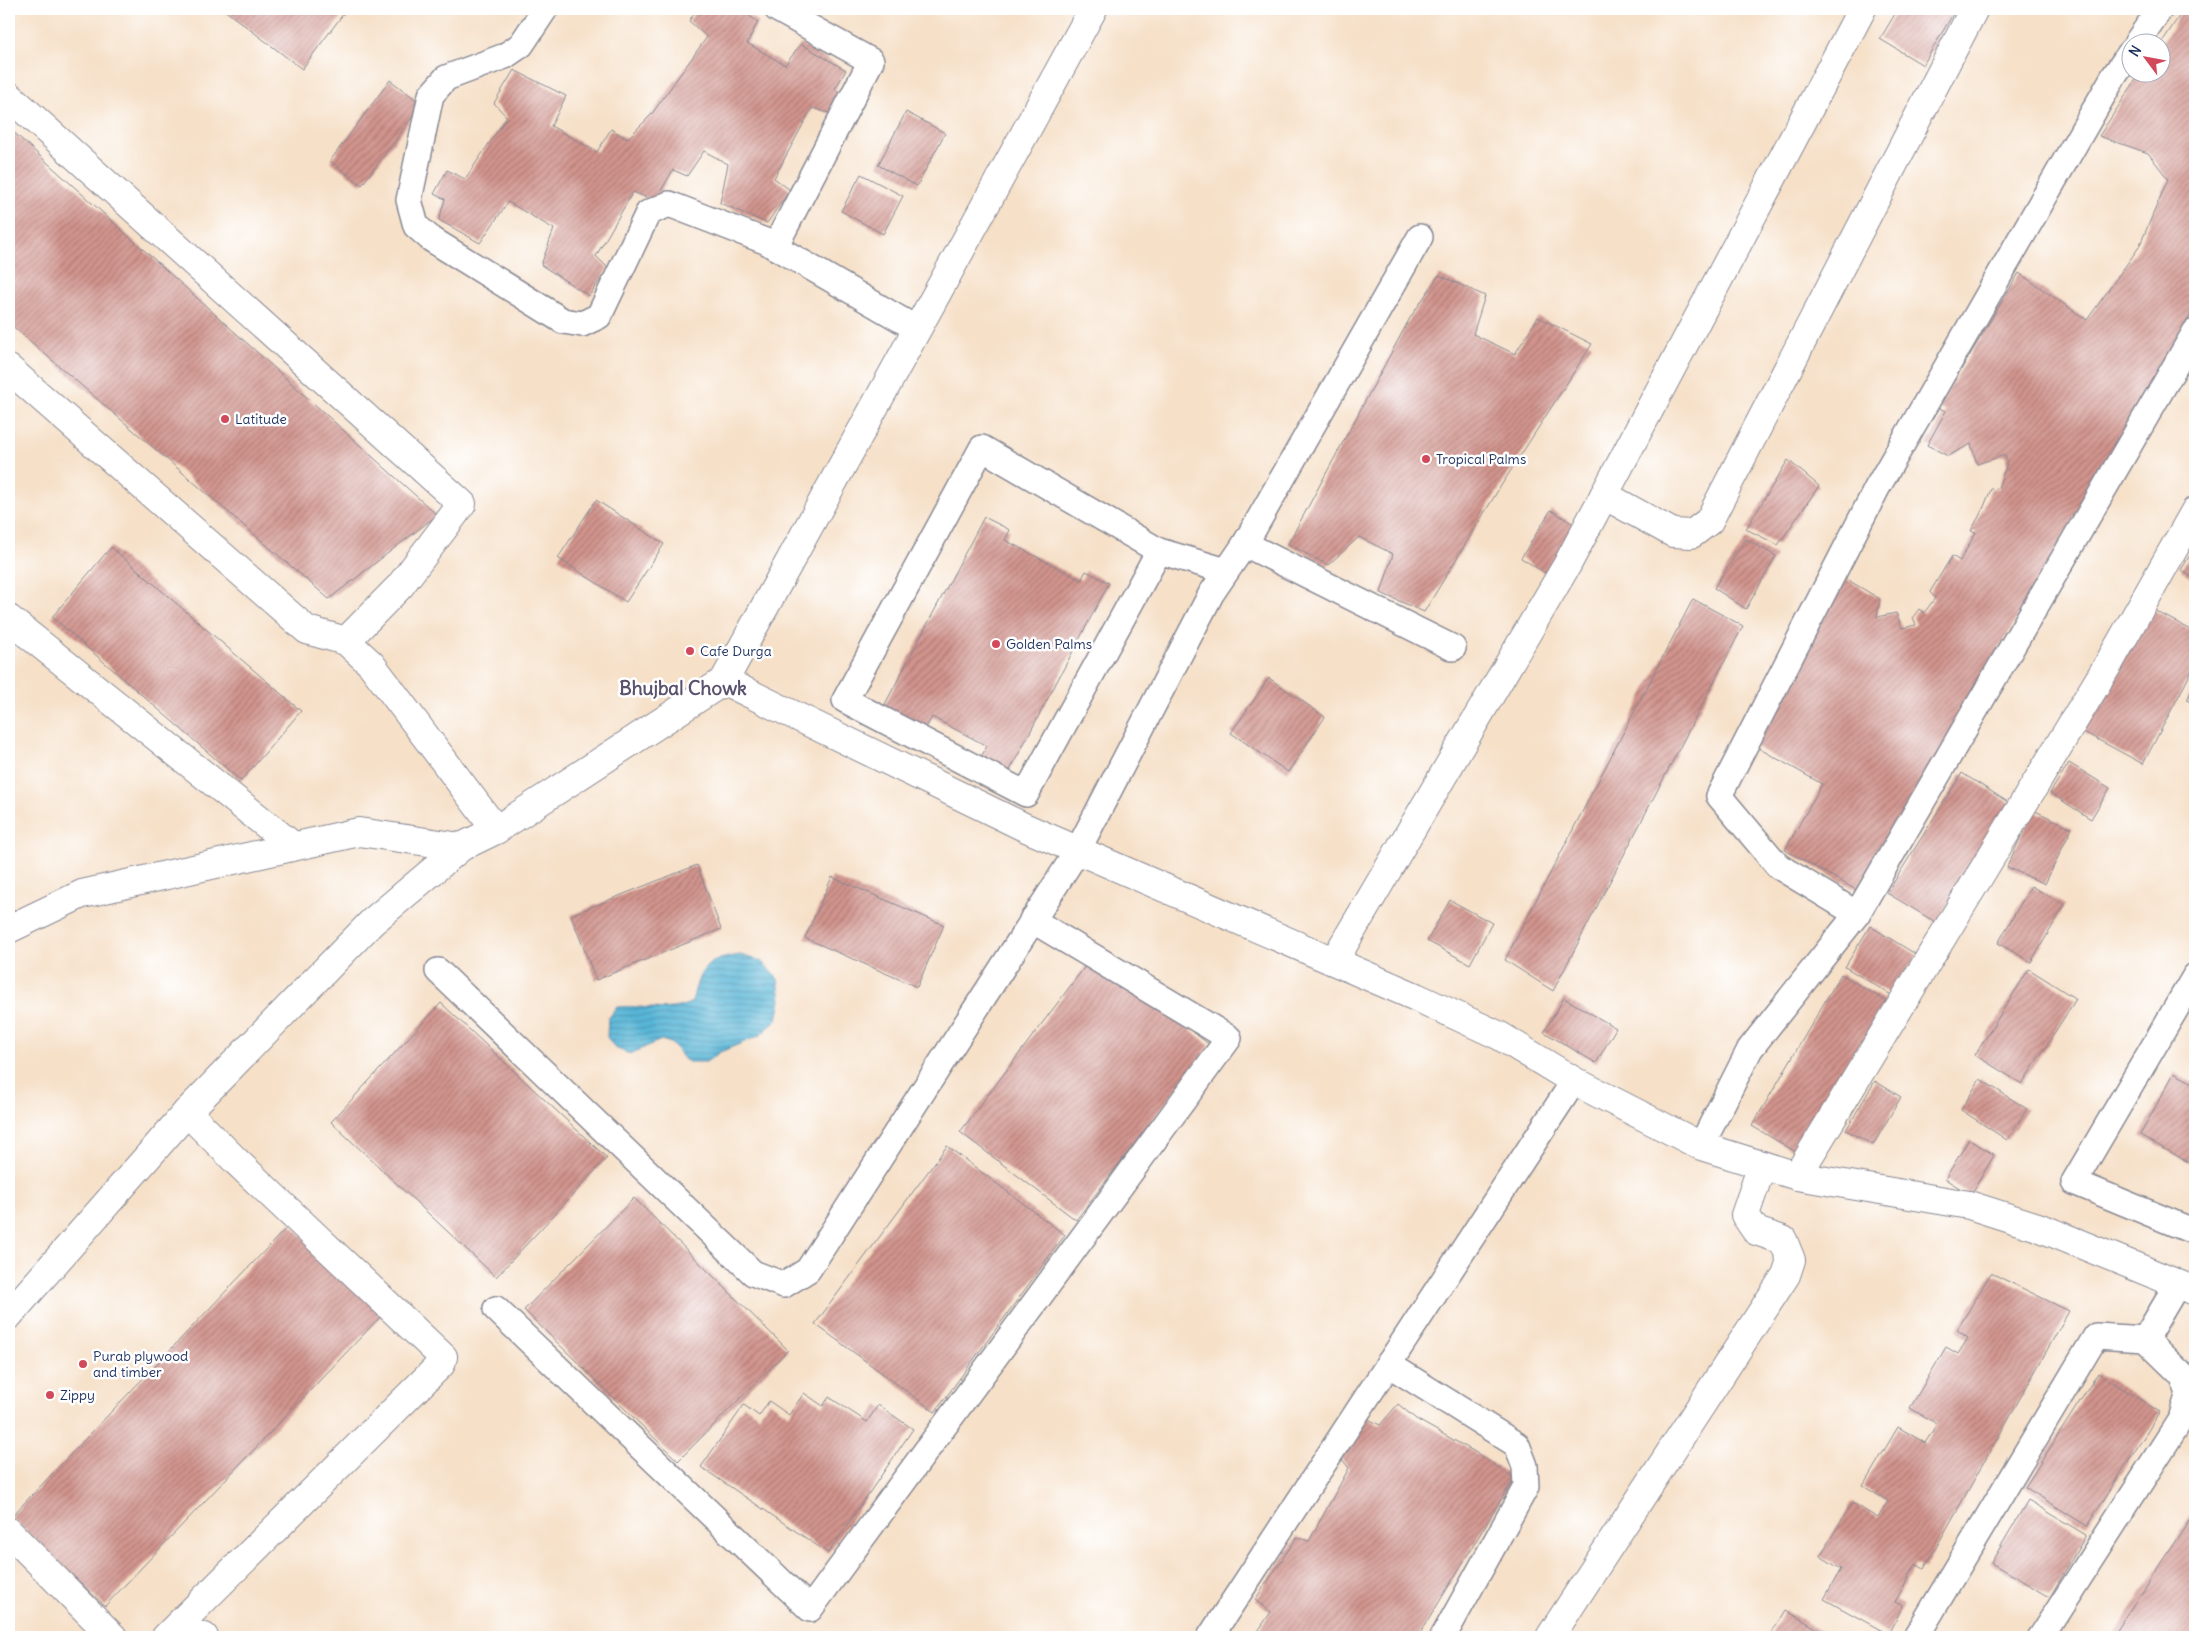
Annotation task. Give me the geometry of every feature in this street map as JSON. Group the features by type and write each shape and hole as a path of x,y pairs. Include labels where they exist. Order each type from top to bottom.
{"street":[{"path":"9,1314 187,1112 372,922 461,847 496,830 724,681 1093,9"},
{"path":"1334,962 1567,565 1862,9"},
{"path":"1604,495 1673,533 1692,534 1708,521 1974,9"},
{"path":"9,96 462,504 400,586 346,641"},
{"path":"9,368 307,630 346,641 371,664 496,830"},
{"path":"1797,1176 2109,663 2195,511"},
{"path":"9,619 293,846"},
{"path":"724,681 1024,827 1500,1036 1574,1081 1701,1146 1797,1176 1969,1205 2041,1228 2186,1288"},
{"path":"9,929 82,894 359,832 461,847"},
{"path":"171,1633 441,1364 443,1358 187,1112"},
{"path":"1550,1637 1786,1276 1791,1260 1783,1240 1756,1231 1745,1216 1762,1165"},
{"path":"9,1532 113,1637"},
{"path":"171,1633 204,1637"}],"lane":[{"path":"545,9 521,45 505,56 446,78 431,95 409,200 416,226 431,239 563,322 582,324 599,316 648,213 669,204 765,241 917,329"},
{"path":"775,247 871,61 777,9"},
{"path":"2144,32 2160,9"},
{"path":"1857,914 1778,866 1719,796 1877,488 2122,64"},
{"path":"438,971 753,1273 784,1285 808,1270 1078,850 1212,594 1245,544 1420,237"},
{"path":"1701,1146 1750,1049 1857,914 2195,332"},
{"path":"1159,551 1026,794 845,700 982,448 1159,551 1226,572"},
{"path":"1245,544 1453,648"},
{"path":"496,1309 810,1609 1229,1038 1032,920"},
{"path":"2195,976 2074,1182 2195,1232"},
{"path":"1210,1637 1574,1081"},
{"path":"2145,1339 2186,1288"},
{"path":"1916,1637 2096,1336 2145,1339 2182,1375 2189,1393 2181,1419 2041,1637"},
{"path":"1388,1364 1517,1445 1525,1466 1526,1487 1442,1637"}],"water":[{"path":"740,955 761,961 778,979 781,1000 777,1020 759,1036 720,1052 706,1062 687,1062 671,1043 661,1040 630,1054 615,1048 607,1037 608,1019 617,1007 664,1009 683,1006 692,1002 701,974 711,963"}],"building":[{"path":"223,9 347,9 302,69"},
{"path":"697,9 739,9 758,22 747,43 785,65 801,44 846,70 835,89 847,101 839,116 812,108 774,178 790,190 767,223 720,203 728,164 704,151 687,176 673,170 655,201 633,192 596,256 608,268 589,296 541,265 554,229 508,202 480,243 439,220 445,199 434,194 447,170 465,179 507,117 494,103 514,70 566,96 551,126 597,152 611,129 627,139 651,115 707,37 689,21"},
{"path":"1898,9 1956,9 1923,65 1880,39"},
{"path":"2184,9 2195,9 2195,307 1860,892 1785,850 1822,784 1751,744 1843,577 1880,599 1877,617 1896,613 1902,628 1916,625 1913,617 1919,609 1924,613 1935,598 1930,592 1952,556 1960,561 1976,532 1971,531 1991,489 1998,488 2007,464 2005,455 1977,464 1971,444 1948,456 1927,445 1946,411 1938,408 2019,273 2087,320 2139,247 2168,179 2148,153 2099,136 2134,82 2172,82 2172,32 2169,32"},
{"path":"390,80 422,104 362,185 330,161"},
{"path":"906,112 945,133 917,186 878,165"},
{"name":"Latitude","path":"9,128 437,515 329,599 9,323"},
{"path":"861,174 903,196 883,234 841,211"},
{"name":"Tropical Palms","path":"1439,275 1485,296 1473,334 1515,354 1538,317 1592,344 1497,492 1424,612 1381,593 1393,554 1359,537 1328,565 1288,544 1410,318"},
{"path":"1788,460 1819,486 1778,545 1746,529"},
{"path":"596,500 664,544 626,602 558,558"},
{"path":"1551,510 1583,530 1553,578 1521,558"},
{"name":"Golden Palms","path":"984,517 1010,530 1005,540 1081,580 1086,571 1109,583 1009,772 981,757 987,746 932,717 926,728 884,706"},
{"path":"1746,539 1776,556 1746,609 1714,588"},
{"path":"111,547 301,711 241,781 52,617"},
{"path":"2195,547 2195,579 2181,570"},
{"path":"1693,599 1743,626 1553,991 1505,960"},
{"path":"2146,606 2195,632 2195,665 2143,764 2080,730"},
{"path":"1269,678 1325,717 1288,772 1231,733"},
{"path":"2195,684 2195,705 2187,700"},
{"path":"2069,763 2110,788 2091,819 2050,793"},
{"path":"1962,773 2011,804 1937,923 1887,893"},
{"path":"2033,810 2072,828 2045,884 2007,867"},
{"path":"697,865 721,929 596,980 571,915"},
{"path":"832,877 944,925 917,987 805,938"},
{"path":"2031,886 2065,905 2031,962 1998,943"},
{"path":"1450,900 1492,923 1470,964 1427,941"},
{"path":"1870,926 1917,955 1893,996 1845,967"},
{"path":"1093,956 1210,1045 1076,1220 960,1132"},
{"path":"2029,969 2076,999 2022,1084 1975,1055"},
{"path":"1841,974 1889,1003 1801,1155 1752,1126"},
{"path":"1564,998 1616,1028 1596,1063 1544,1032"},
{"path":"441,1003 607,1158 496,1277 331,1122"},
{"path":"2174,1073 2195,1084 2195,1166 2140,1135"},
{"path":"1980,1079 2027,1109 2007,1140 1961,1110"},
{"path":"1875,1081 1901,1097 1873,1145 1846,1130"},
{"path":"1969,1139 1994,1155 1971,1195 1945,1179"},
{"path":"947,1146 1065,1235 935,1412 815,1324"},
{"path":"634,1198 788,1350 678,1461 524,1310"},
{"path":"290,1224 383,1314 105,1606 11,1517"},
{"path":"1991,1273 2069,1311 1924,1569 1916,1564 1895,1602 1903,1606 1888,1634 1824,1599 1841,1569 1820,1556 1852,1503 1878,1518 1888,1501 1863,1486 1898,1427 1925,1443 1937,1424 1910,1408 1946,1347 1958,1354 1968,1338 1957,1330"},
{"path":"2098,1373 2160,1412 2087,1526 2025,1487"},
{"path":"804,1393 823,1406 829,1397 867,1422 878,1405 913,1429 828,1553 701,1467 744,1405 759,1416 769,1401 789,1415"},
{"path":"1398,1404 1416,1419 1475,1452 1514,1478 1418,1637 1254,1637 1271,1612 1255,1600 1297,1537 1309,1541 1349,1468 1336,1452 1362,1416 1380,1425"},
{"path":"2028,1500 2086,1535 2050,1597 1991,1563"},
{"path":"2195,1511 2195,1637 2112,1637"},
{"path":"1785,1610 1832,1637 1769,1637"}],"place":[{"name":"Latitude","path":"225,419"},
{"name":"Tropical Palms","path":"1426,459"},
{"name":"Golden Palms","path":"996,644"},
{"name":"Cafe Durga","path":"690,651"},
{"name":"Purab plywood and timber","path":"83,1364"},
{"name":"Zippy","path":"50,1395"}],"district":[{"name":"Bhujbal Chowk","path":"683,688"}]}
